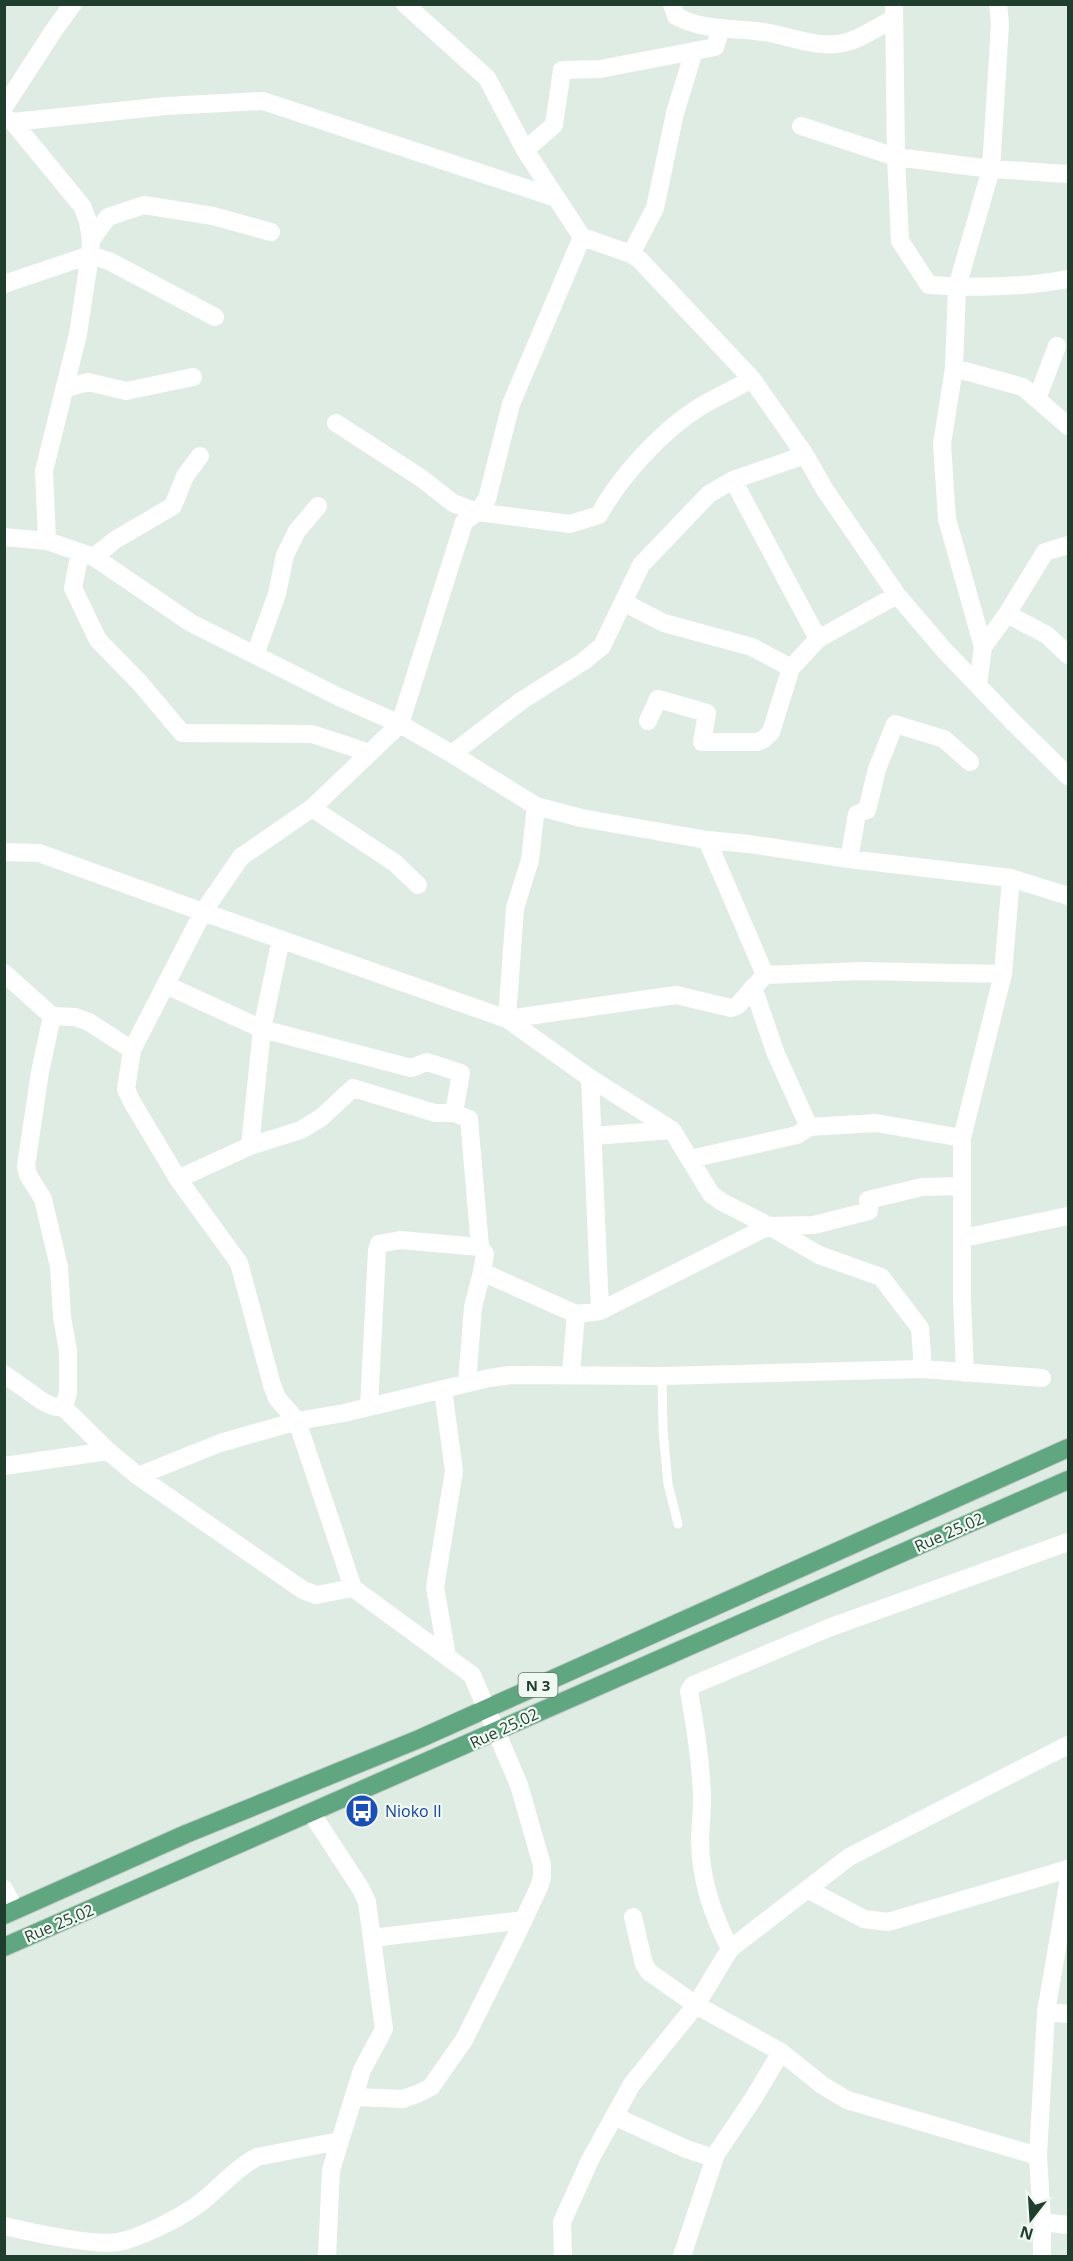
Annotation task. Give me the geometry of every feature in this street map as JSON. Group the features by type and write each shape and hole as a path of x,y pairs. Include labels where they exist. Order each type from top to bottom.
{"main road":[{"name":"N 3","path":"10,1913 186,1834 419,1739 1068,1448"},
{"name":"Rue 25.02","path":"4,1947 312,1814 556,1704 1068,1480"}],"street":[{"path":"7,115 54,30 73,4"},
{"path":"405,4 487,78 525,150 582,237 631,254 640,260 752,379 897,595 945,651 1068,776"},
{"path":"672,4 676,16 682,20 721,28 769,33 823,45 845,43 893,12"},
{"path":"978,685 983,647 947,519 942,444 954,368 957,287 992,169 1000,24 998,4"},
{"path":"893,12 900,241 929,285 957,287 1053,282 1068,279"},
{"path":"525,150 554,125 562,70 600,69 715,47 721,28"},
{"path":"631,254 655,208 675,113 694,51"},
{"path":"7,115 263,101 479,170 556,198"},
{"path":"7,115 73,193 88,221 90,248 78,334 44,471 47,541"},
{"path":"801,126 896,157 992,169 1068,174"},
{"path":"4,284 90,248 108,217 144,204 213,216 271,232"},
{"path":"355,2097 403,2099 431,2087 464,2040 524,1920 539,1887 542,1865 519,1785 472,1675 353,1588 297,1421 278,1398 272,1385 239,1263 178,1179 137,1112 126,1089 132,1050 202,912 241,857 312,808 400,724 464,522 484,504 491,488 511,404 582,237"},
{"path":"90,248 109,261 215,317"},
{"path":"1037,399 1057,346"},
{"path":"954,368 1023,387 1068,426"},
{"path":"66,388 88,382 126,391 193,378"},
{"path":"336,423 421,478 453,503 477,512 570,524 599,515 614,488 636,463 668,433 701,406 752,379"},
{"path":"452,754 521,700 584,661 602,646 641,565 708,494 733,480 805,455"},
{"path":"200,456 185,476 173,506 87,555 73,588 98,640 140,683 182,733 312,734 370,753"},
{"path":"733,480 818,639"},
{"path":"255,655 276,594 285,555 297,531 318,507"},
{"path":"4,537 47,541 87,555 191,623 339,697 400,724 536,806 581,818 707,840 1011,878 1068,896"},
{"path":"983,647 1007,614 1045,552 1068,545"},
{"path":"648,721 658,699 707,713 702,742 757,742 771,732 791,668 818,639 897,595"},
{"path":"623,602 664,623 752,647 791,668"},
{"path":"1007,614 1047,635 1068,655"},
{"path":"849,859 857,814 867,810 877,769 895,724 944,739 970,762"},
{"path":"507,1019 515,908 530,860 536,806"},
{"path":"312,808 395,862 418,885"},
{"path":"707,840 759,981 776,1054 809,1127"},
{"path":"4,852 39,853 507,1019 590,1078 672,1130 711,1194 722,1202 770,1226 819,1255 881,1276 920,1328 923,1369"},
{"path":"965,1373 962,1300 962,1138 1003,974 1011,878"},
{"path":"250,1146 262,1029 281,939"},
{"path":"507,1019 676,995 731,1008 737,1006 759,981 861,971 1003,974"},
{"path":"4,973 52,1016 75,1017 89,1022 132,1050"},
{"path":"166,985 262,1029 411,1068 427,1062 461,1073 454,1113"},
{"path":"52,1016 40,1072 26,1166 28,1175 43,1199 58,1267 62,1317 68,1352 68,1392 64,1408"},
{"path":"590,1078 600,1311"},
{"path":"178,1179 250,1146 301,1130 322,1117 353,1088 435,1113 454,1113 469,1119 480,1247 485,1254 473,1307 467,1383"},
{"path":"690,1159 797,1135 809,1127 876,1123 962,1138"},
{"path":"592,1136 672,1130"},
{"path":"482,1272 576,1314 600,1311 770,1226 814,1225 868,1211 868,1200 922,1187 962,1186"},
{"path":"963,1238 1068,1216"},
{"path":"369,1407 379,1245 400,1240 480,1247"},
{"path":"570,1374 576,1314"},
{"path":"138,1476 220,1443 297,1421 511,1375 662,1376 923,1369 1042,1378"},
{"path":"4,1374 42,1401 64,1408 108,1451 138,1476 303,1590 315,1595 353,1588"},
{"path":"443,1390 454,1471 435,1587 447,1656"},
{"path":"4,1466 108,1451"},
{"path":"730,1948 714,1918 703,1873 700,1840 702,1798 700,1763 690,1688 831,1627 1068,1542"},
{"path":"563,2256 564,2216 590,2160 632,2084 696,2005 730,1948 809,1890 849,1857 1068,1745"},
{"path":"312,1814 361,1889 367,1902 384,2029 362,2070 331,2170 327,2256"},
{"path":"809,1890 864,1919 888,1922 1068,1869"},
{"path":"1042,2256 1038,2156 1046,2012 1068,1884"},
{"path":"4,1889 10,1913"},
{"path":"633,1917 644,1964 650,1972 696,2005 756,2036 781,2052 822,2085 847,2100 1038,2156"},
{"path":"372,1938 524,1920"},
{"path":"1046,2012 1068,2014"},
{"path":"682,2256 714,2158 781,2052"},
{"path":"614,2116 686,2149 714,2158"},
{"path":"4,2226 91,2241 117,2242 173,2221 196,2206 246,2162 256,2157 339,2141"},
{"path":"1042,2222 1068,2225"},
{"path":"117,2256 127,2239"}],"lane":[{"path":"662,1376 663,1431 668,1484 678,1524"}],"place":[{"name":"Nioko II","path":"362,1811"}]}
